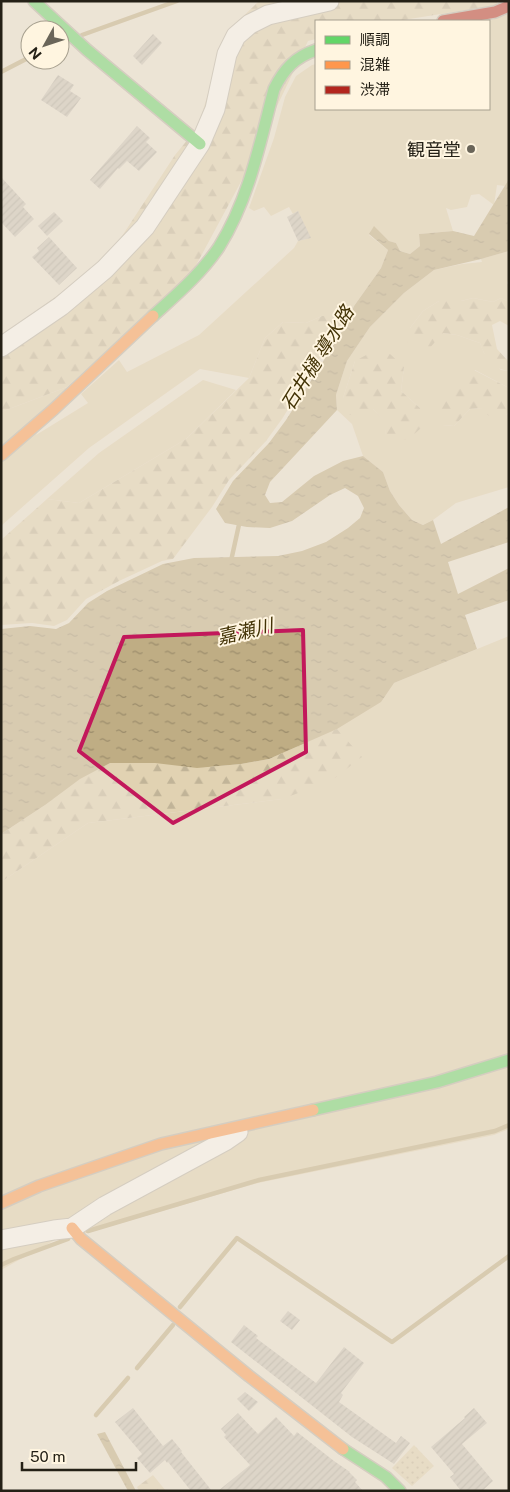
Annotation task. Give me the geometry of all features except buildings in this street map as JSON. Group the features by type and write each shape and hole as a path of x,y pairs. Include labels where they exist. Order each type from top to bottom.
{"street":[{"path":"34,1 87,50 200,144"},
{"path":"1,348 61,306 105,269 145,227 200,144 214,109 226,54 236,36 250,24 268,15 329,1"},
{"path":"449,20 495,12 509,6"},
{"path":"1,455 34,427 195,277 218,248 237,215 250,180 274,89 280,74 289,64 306,53 315,50"},
{"path":"1,1203 39,1186 161,1144 437,1082 509,1060"},
{"path":"1,1240 72,1228 105,1206 225,1141 250,1123"},
{"path":"72,1228 81,1239 226,1358 343,1449 386,1477 400,1491"}],"highlighted area":[{"path":"303,630 306,752 173,823 79,751 124,637"}],"green space":[{"path":"259,1 497,1 497,5 403,20 315,20 315,39 308,41 243,178 193,271 67,387 1,412 1,337 107,259 175,155 198,127 222,47 230,29"},
{"path":"509,14 509,179 505,186 497,185 494,205 479,194 471,195 467,207 451,210 446,208 453,231 419,234 420,246 410,254 400,251 396,243 389,241 374,227 369,235 388,250 381,268 339,327 332,316 322,316 306,323 283,322 265,338 249,378 200,369 89,448 1,526 1,412 67,387 36,435 88,403 81,394 119,360 127,372 199,335 294,248 298,241 310,238 298,211 293,214 289,207 271,216 264,207 254,211 249,208 274,138 285,97 296,76 315,64 315,110 490,110 490,21"},
{"path":"509,251 509,278 507,283 509,286 509,302 501,298 493,302 473,298 461,301 439,301 423,311 410,328 457,335 480,343 484,353 501,370 509,371 509,388 475,370 443,425 454,426 470,409 481,408 506,415 509,412 509,487 456,503 423,525 412,520 390,491 383,472 363,456 352,424 337,410 336,395 347,361 370,327 404,293 434,270 482,262 481,259","holes":["355,361 404,367 401,391 420,408 385,435 387,423 373,409 365,409 343,398"]},
{"path":"473,298 493,302 501,298 509,302 509,326 500,321 492,325 497,349 509,362 509,371 498,368 490,362 480,343 457,335 443,333 427,351 407,342 410,328 423,311 439,301 461,301"},
{"path":"322,316 332,316 339,327 282,419 266,441 229,480 212,507 173,559 162,561 86,599 67,620 54,626 32,623 1,625 1,540 47,499 79,503 186,439 249,378 265,338 283,322 306,323"},
{"path":"368,354 390,354 404,367 401,391 420,408 421,428 409,439 396,440 385,435 386,423 373,409 365,409 354,416 345,413 343,398 355,361"},
{"path":"474,370 509,388 509,412 506,415 489,416 481,408 470,409 454,426 443,425 437,408 466,373"},
{"path":"203,380 236,390 186,439 79,503 47,499 99,453"},
{"path":"509,636 509,1129 494,1135 258,1183 87,1233 64,1235 1,1270 1,882 88,823 282,799 302,745 45,805 1,834 1,773 394,683"},
{"path":"337,729 362,757 331,781 282,799 88,823 1,882 1,834 80,779 110,763 155,763 197,768 241,764 269,759"},
{"path":"414,1445 434,1466 412,1486 392,1468"},
{"path":"153,1475 166,1491 139,1491 137,1487"}],"water":[{"name":"嘉瀬川","path":"509,179 509,251 434,270 404,293 370,327 347,361 336,395 337,410 270,482 265,495 270,503 282,502 314,476 343,461 363,456 383,472 390,491 412,520 423,525 433,520 441,544 509,507 509,542 448,562 458,594 509,568 509,600 465,615 477,649 394,683 381,702 337,729 269,759 197,768 155,763 110,763 80,779 1,834 1,629 30,626 56,629 69,623 88,603 107,591 163,564 194,558 278,556 302,551 326,542 360,518 364,508 358,496 345,488 330,495 292,521 270,528 247,527 225,523 216,509 233,481 269,443 286,420 341,333 354,306 381,268 388,250 369,234 374,226 389,241 396,243 400,251 410,254 420,246 419,234 453,231 474,236"},
{"path":"105,1432 136,1491 128,1491 97,1434"}],"waterway":[{"path":"82,35 177,1"},
{"path":"1,72 20,62"},
{"path":"231,561 240,520"},
{"path":"88,1231 259,1180 495,1131 509,1125"},
{"path":"180,1307 237,1238 392,1342 509,1256"},
{"path":"1,1265 68,1239"},
{"path":"137,1368 173,1325"},
{"path":"96,1415 128,1378"}],"traffic: fast":[{"path":"34,1 87,50 200,144"},
{"path":"153,316 196,275 219,247 246,190 274,89 282,75 296,60 315,50"},
{"path":"313,1110 437,1082 509,1060"},
{"path":"343,1449 386,1477 400,1491"}],"traffic: slow":[{"path":"1,455 54,409 153,316"},
{"path":"1,1203 39,1186 161,1144 313,1110"},
{"path":"72,1228 81,1239 249,1376 343,1449"}],"traffic: jam":[{"path":"449,20 495,12 509,6"}],"place":[{"name":"観音堂","path":"471,149"}],"water label":[{"name":"石井樋 導水路","path":"317,358"}]}
